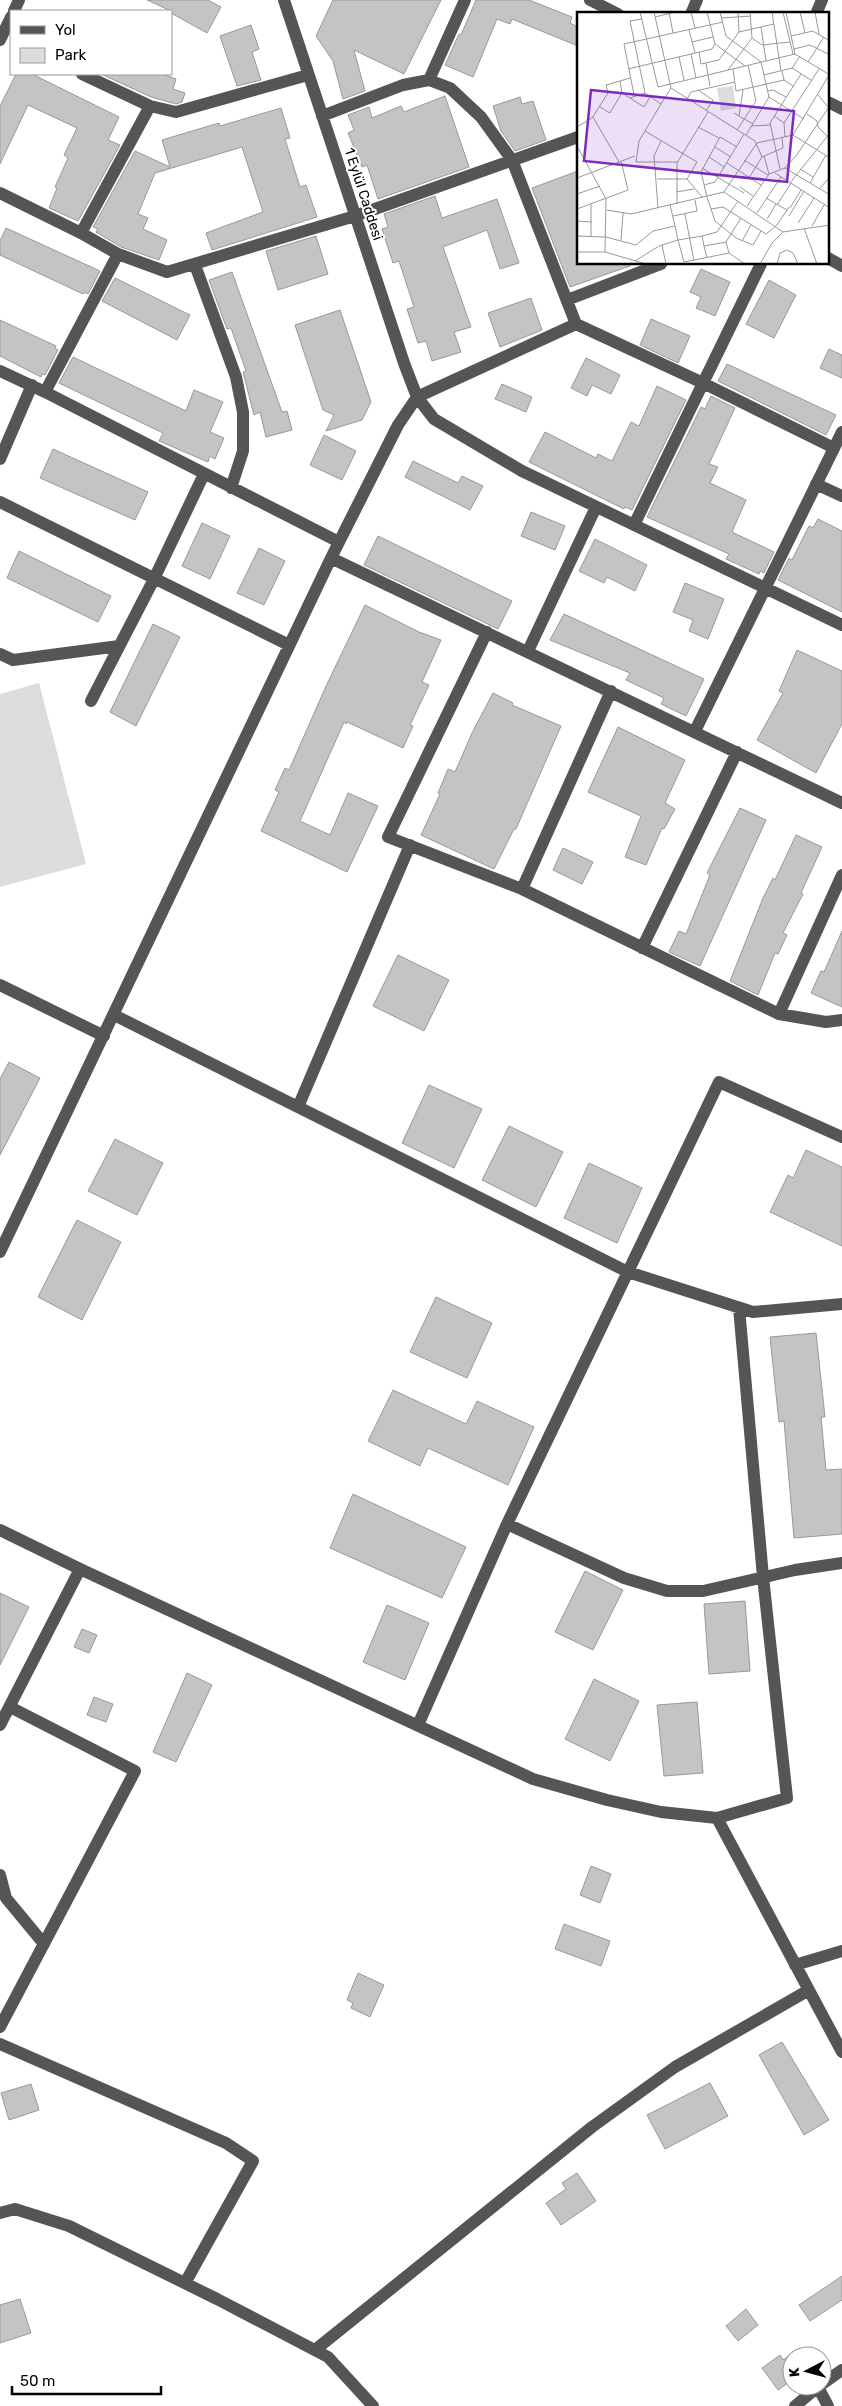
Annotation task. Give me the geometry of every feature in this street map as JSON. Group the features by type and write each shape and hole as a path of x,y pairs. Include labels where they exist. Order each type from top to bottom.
{"street":[{"name":"1 Eylül Caddesi","path":"284,0 417,397 434,419 522,471 842,625"},
{"path":"430,80 465,0"},
{"path":"590,0 614,12"},
{"path":"691,12 697,0"},
{"path":"817,12 822,0"},
{"path":"3,38 10,20"},
{"path":"84,75 150,106 176,112 308,75"},
{"path":"322,116 403,85 430,80 450,88 481,117 512,160 576,324 703,383 834,448"},
{"path":"830,103 842,109"},
{"path":"81,233 150,106"},
{"path":"0,194 81,233 118,254 167,272 355,216 577,137"},
{"path":"45,392 118,254"},
{"path":"830,259 842,266"},
{"path":"195,265 236,377 243,412 243,451 231,488"},
{"path":"567,300 658,265"},
{"path":"634,525 760,265"},
{"path":"0,1252 331,558 398,424 417,397 576,324"},
{"path":"0,371 32,385 339,542"},
{"path":"0,459 32,385"},
{"path":"695,731 842,432"},
{"path":"91,701 154,579 204,474"},
{"path":"816,484 842,496"},
{"path":"0,502 289,646"},
{"path":"528,651 596,507"},
{"path":"331,558 842,803"},
{"path":"487,632 388,837 522,889 779,1014 826,1022 842,1020"},
{"path":"0,654 13,660 119,646"},
{"path":"522,889 611,691"},
{"path":"642,948 738,752"},
{"path":"298,1107 410,846"},
{"path":"779,1014 842,875"},
{"path":"0,986 104,1036"},
{"path":"114,1015 628,1272 752,1312 842,1304"},
{"path":"418,1725 507,1524 719,1082 842,1138"},
{"path":"0,1530 533,1779 607,1800 661,1812 717,1818 787,1798 763,1577 740,1308"},
{"path":"507,1524 624,1578 667,1591 703,1591 763,1577 842,1563"},
{"path":"0,1725 80,1569"},
{"path":"0,2027 135,1771 10,1706"},
{"path":"717,1818 842,2052"},
{"path":"0,1875 3,1899 44,1944"},
{"path":"795,1965 842,1951"},
{"path":"315,2350 592,2127 674,2067 809,1990"},
{"path":"0,2044 226,2143 253,2161 186,2283"},
{"path":"0,2213 15,2209 69,2226 186,2283 328,2357 373,2406"},
{"path":"794,2406 807,2396"}],"green space":[{"path":"39,683 86,864 0,887 0,694"}],"building":[{"path":"147,0 208,0 221,7 207,33 172,14 172,10"},
{"path":"333,0 441,0 404,74 354,50 365,91 343,99 333,61 316,36"},
{"path":"476,0 529,0 572,17 570,23 577,26 577,46 512,19 510,24 497,19 473,77 445,65 459,34 461,35"},
{"path":"251,25 259,49 252,52 261,80 237,86 220,36"},
{"path":"16,75 34,75 119,117 108,140 120,145 78,221 49,208 57,188 55,187 68,158 64,155 77,128 28,105 0,164 0,106"},
{"path":"103,75 165,75 176,79 173,89 185,93 182,102 176,104 151,97"},
{"path":"445,96 469,167 378,199 367,165 362,167 348,133 354,130 348,115 369,107 372,118 401,106 404,112"},
{"path":"520,97 522,104 533,101 546,140 515,151 501,131 493,106"},
{"path":"281,108 290,138 285,139 300,187 306,185 317,217 212,250 206,233 263,212 242,147 155,173 138,214 148,218 143,229 167,240 159,260 121,247 96,232 98,229 93,227 135,151 170,167 162,140 219,123 220,126"},
{"path":"577,171 577,265 630,266 570,287 532,188"},
{"path":"435,196 442,218 497,199 519,263 500,269 487,230 443,247 471,327 454,332 461,352 432,361 426,341 418,343 407,309 414,307 399,261 393,263 382,229 388,227 384,214"},
{"path":"6,228 100,271 88,294 84,292 83,294 0,255 0,241"},
{"path":"316,236 328,274 278,290 266,251"},
{"path":"701,269 730,282 715,316 696,308 701,297 690,292"},
{"path":"232,272 282,412 287,411 292,430 266,437 260,412 254,415 243,372 246,371 231,328 227,329 209,280"},
{"path":"115,278 190,315 177,340 102,301"},
{"path":"769,280 796,295 774,338 746,324"},
{"path":"531,298 542,330 500,347 488,313"},
{"path":"340,310 371,402 362,420 326,431 334,415 323,410 295,325"},
{"path":"651,319 690,336 678,363 640,345"},
{"path":"0,320 56,346 55,348 58,350 45,375 42,374 41,377 0,356"},
{"path":"829,349 842,355 842,378 820,368"},
{"path":"73,357 186,411 194,390 223,402 210,432 224,438 215,459 210,456 208,462 159,441 163,433 59,383"},
{"path":"586,358 620,375 611,394 592,385 587,396 571,388"},
{"path":"727,364 836,415 826,435 718,381"},
{"path":"502,384 532,397 526,412 495,399"},
{"path":"657,386 686,400 632,510 625,507 624,509 529,462 545,432 596,458 598,454 612,461 631,422 639,426"},
{"path":"711,396 735,408 709,464 718,467 710,483 746,500 732,532 774,552 764,573 760,571 759,574 726,559 729,554 647,517 701,407 705,409"},
{"path":"324,435 356,451 342,480 310,465"},
{"path":"53,449 148,492 135,520 40,478"},
{"path":"413,461 458,483 462,476 483,486 470,510 405,477"},
{"path":"531,512 565,526 555,550 521,536"},
{"path":"818,519 842,531 842,612 778,580 789,558 792,560 809,526 813,528"},
{"path":"202,523 230,536 210,579 182,566"},
{"path":"378,536 512,601 498,629 364,565"},
{"path":"595,539 647,565 635,591 607,577 604,583 579,571"},
{"path":"259,548 285,561 264,605 237,593"},
{"path":"19,551 111,596 98,622 7,578"},
{"path":"685,583 724,599 708,639 689,631 693,620 673,612"},
{"path":"365,605 419,632 441,640 422,682 429,685 410,725 413,726 403,748 344,722 300,821 330,835 348,793 378,806 347,872 261,831 279,792 275,790 285,768 289,770"},
{"path":"564,614 704,679 686,716 661,704 664,698 626,680 630,673 550,640"},
{"path":"153,624 180,637 136,726 110,712"},
{"path":"797,650 842,671 842,724 816,773 757,740 783,693 779,691"},
{"path":"493,693 513,703 512,705 561,726 516,829 514,829 494,869 421,835 440,794 438,793 448,769 455,772 472,733"},
{"path":"618,727 685,760 665,803 675,809 664,829 662,828 646,865 625,857 641,816 588,792"},
{"path":"740,808 766,820 700,966 669,952 679,931 686,934 710,875 707,873"},
{"path":"796,835 822,847 801,893 803,894 783,933 787,935 778,954 775,953 758,995 730,981 763,898 773,878 775,880"},
{"path":"563,848 593,862 582,884 553,870"},
{"path":"842,931 842,1007 811,993 821,971 824,972"},
{"path":"398,955 449,980 424,1031 373,1006"},
{"path":"9,1062 40,1078 0,1155 0,1079"},
{"path":"429,1085 482,1109 454,1168 402,1143"},
{"path":"509,1126 563,1152 536,1207 482,1180"},
{"path":"115,1139 163,1163 137,1215 88,1191"},
{"path":"806,1150 842,1167 842,1246 770,1212 788,1175 793,1178"},
{"path":"589,1163 642,1188 617,1243 564,1218"},
{"path":"77,1220 121,1242 82,1320 38,1297"},
{"path":"436,1297 492,1323 467,1378 410,1352"},
{"path":"816,1333 825,1417 821,1417 826,1470 842,1469 842,1534 794,1538 784,1421 779,1422 770,1337"},
{"path":"393,1390 466,1424 477,1401 534,1427 508,1485 428,1448 420,1466 368,1441"},
{"path":"353,1494 466,1547 442,1598 330,1548"},
{"path":"585,1571 623,1590 593,1650 555,1632"},
{"path":"0,1593 29,1607 0,1665"},
{"path":"745,1601 750,1671 709,1674 704,1604"},
{"path":"387,1605 429,1623 405,1680 363,1662"},
{"path":"82,1629 97,1635 89,1653 74,1647"},
{"path":"187,1673 212,1685 176,1762 153,1752"},
{"path":"594,1679 639,1701 610,1761 565,1739"},
{"path":"94,1697 113,1704 106,1722 87,1715"},
{"path":"697,1702 703,1773 664,1776 657,1705"},
{"path":"591,1866 611,1874 600,1903 580,1895"},
{"path":"564,1924 610,1941 601,1966 555,1949"},
{"path":"358,1973 384,1985 370,2017 351,2008 353,2003 347,2000"},
{"path":"782,2042 829,2120 804,2135 759,2055"},
{"path":"710,2083 728,2116 665,2149 647,2115"},
{"path":"31,2084 39,2110 9,2120 1,2093"},
{"path":"577,2173 596,2201 561,2225 546,2203 566,2189 562,2183"},
{"path":"842,2276 842,2300 810,2321 799,2305"},
{"path":"20,2299 31,2333 0,2343 0,2305"},
{"path":"746,2309 758,2325 738,2341 726,2326"},
{"path":"780,2355 782,2358 782,2387 778,2390 762,2368"}]}
